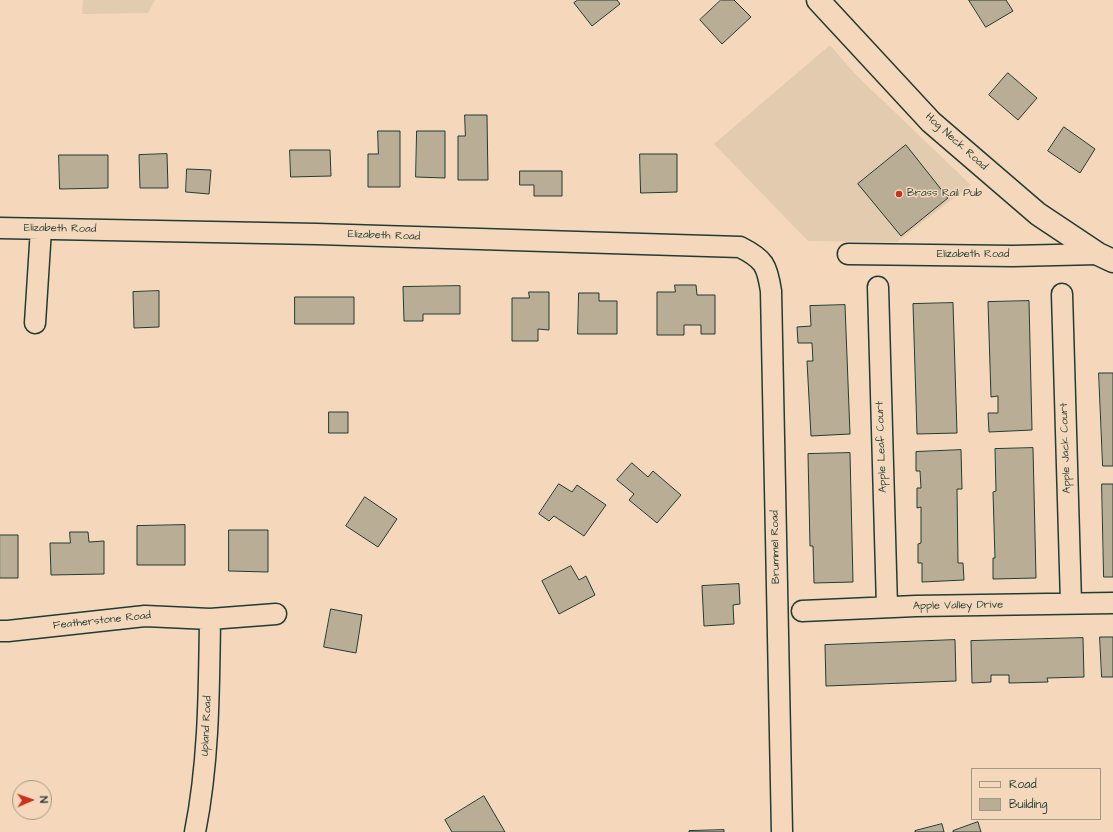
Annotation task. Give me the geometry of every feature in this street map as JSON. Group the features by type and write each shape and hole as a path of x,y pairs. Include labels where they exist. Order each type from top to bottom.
{"main road":[{"name":"Hog Neck Road","path":"821,1 931,122 1038,214 1106,257"}],"street":[{"name":"Elizabeth Road","path":"0,228 317,234 740,247 756,255 763,263"},
{"path":"35,323 40,228"},
{"name":"Elizabeth Road","path":"848,254 1106,257"},
{"name":"Brummel Road","path":"763,263 769,274 771,292 782,832"},
{"name":"Apple Leaf Court","path":"878,288 887,607"},
{"name":"Apple Jack Court","path":"1062,294 1071,603"},
{"name":"Apple Valley Drive","path":"802,611 887,607 1113,603"},
{"name":"Featherstone Road","path":"0,631 145,616 210,619 276,614"},
{"name":"Upland Road","path":"195,832 200,806 208,734 210,619"}],"shaded area":[{"path":"83,0 155,0 148,13 82,14"},
{"path":"830,45 855,74 971,185 897,242 808,241 714,144"}],"building":[{"path":"578,0 617,0 620,4 592,26 574,3"},
{"path":"721,0 734,0 751,17 722,44 700,20"},
{"path":"969,0 1006,0 1013,11 986,27"},
{"path":"1008,73 1037,98 1018,120 989,95"},
{"path":"465,115 487,115 488,180 458,180 458,136 465,136"},
{"path":"1064,127 1095,149 1080,173 1048,151"},
{"path":"378,131 400,131 400,187 368,187 368,154 378,154"},
{"path":"417,131 445,131 445,178 416,177"},
{"path":"906,145 948,198 901,236 858,184"},
{"path":"290,150 330,150 331,176 291,177"},
{"path":"167,154 168,188 140,188 139,155"},
{"path":"640,154 677,154 677,192 641,193"},
{"path":"59,155 108,155 108,188 60,189"},
{"path":"187,169 211,170 209,194 186,192"},
{"path":"520,171 562,171 562,196 534,196 534,185 520,185"},
{"path":"675,285 696,285 697,295 715,295 715,334 701,334 701,325 684,325 684,335 657,335 657,292 675,292"},
{"path":"460,286 460,314 423,314 423,321 404,321 403,287"},
{"path":"159,291 159,327 134,328 133,292"},
{"path":"529,292 549,292 549,330 538,329 538,341 512,341 512,298 529,298"},
{"path":"579,293 599,293 599,301 617,301 617,334 578,334"},
{"path":"295,297 354,297 354,324 295,324"},
{"path":"1029,301 1032,430 989,432 988,413 998,413 998,396 991,397 988,302"},
{"path":"953,303 957,433 917,434 913,304"},
{"path":"845,305 850,434 811,436 807,361 813,361 812,343 798,343 797,327 811,326 810,306"},
{"path":"1099,373 1113,373 1113,466 1103,466"},
{"path":"329,412 348,412 348,433 329,433"},
{"path":"1033,448 1036,578 993,579 993,558 995,558 993,492 996,491 995,449"},
{"path":"961,450 962,489 957,489 958,563 963,563 964,580 922,582 922,563 918,563 918,544 921,543 921,507 917,508 917,488 921,488 920,471 916,471 916,452"},
{"path":"850,453 853,582 814,583 813,546 810,546 808,454"},
{"path":"632,463 648,477 653,471 681,495 657,523 629,500 634,494 617,480"},
{"path":"559,484 572,492 577,485 606,505 584,536 554,516 549,521 539,514"},
{"path":"1102,484 1113,484 1113,577 1104,577"},
{"path":"365,497 397,519 378,547 346,526"},
{"path":"185,525 185,565 137,565 137,526"},
{"path":"229,530 268,530 268,572 229,571"},
{"path":"70,532 88,532 89,542 104,541 104,574 51,575 50,543 70,543"},
{"path":"0,535 18,535 18,578 0,578"},
{"path":"571,566 579,580 586,576 595,595 559,614 542,581"},
{"path":"739,584 740,604 733,605 734,624 704,626 702,586"},
{"path":"331,609 362,615 356,653 324,647"},
{"path":"1100,637 1113,637 1113,677 1102,677"},
{"path":"1083,638 1084,677 1047,678 1048,682 1009,683 1009,675 991,675 991,682 972,683 971,641"},
{"path":"955,640 956,681 826,686 825,645"},
{"path":"484,796 505,832 452,832 445,820"},
{"path":"978,822 981,832 953,832 953,831"},
{"path":"942,824 944,832 915,832 915,831"},
{"path":"724,830 724,832 689,832 689,831"}],"place":[{"name":"Brass Rail Pub","path":"899,194"}]}
